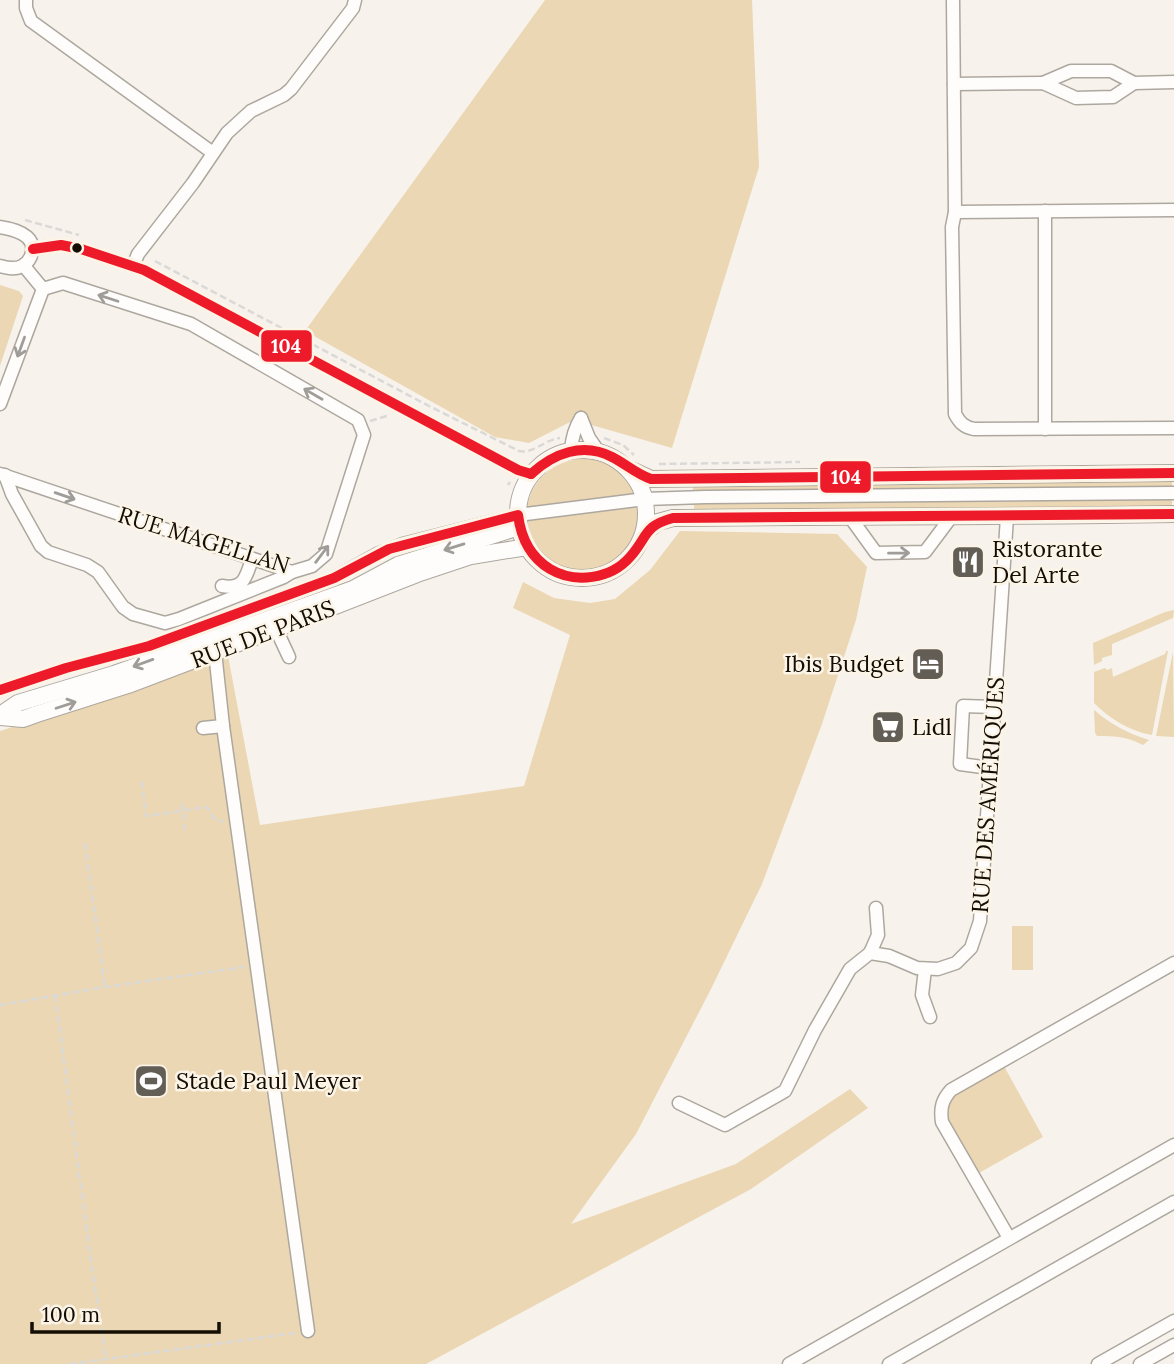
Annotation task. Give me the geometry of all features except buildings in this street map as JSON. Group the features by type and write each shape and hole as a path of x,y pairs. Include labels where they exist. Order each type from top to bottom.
{"main road":[{"path":"634,464 647,510 644,533 636,550 624,564 608,573 590,578 571,578 538,562 527,547 518,521 528,467 549,459 572,443 634,464 646,478 651,479 1174,473"},
{"path":"644,533 658,522 673,518 1174,514"},
{"name":"RUE DE PARIS","path":"276,622 353,589 398,565 518,521"},
{"name":"RUE DE PARIS","path":"0,716 18,703 216,644 471,556 527,547"}],"street":[{"path":"26,0 31,21 213,153"},
{"path":"133,266 138,254 193,183 227,133 251,111 284,95 290,89 354,8 355,0"},
{"path":"953,0 955,212 952,227 955,414 959,422 965,427 1174,428"},
{"path":"954,84 1043,83 1071,71 1111,71 1134,83 1174,82"},
{"path":"1043,83 1076,98 1113,97 1134,83"},
{"path":"955,212 1174,210"},
{"path":"1045,211 1045,429"},
{"path":"0,227 17,231 29,238 33,249 24,266 9,269 0,266"},
{"path":"33,249 61,245 144,270 519,470 528,467"},
{"path":"24,266 43,289"},
{"path":"43,289 62,283 191,324 358,420 362,431"},
{"path":"0,404 43,289"},
{"path":"572,443 576,425 581,418 587,435 598,451"},
{"name":"RUE MAGELLAN","path":"2,475 292,572 312,566 326,554 362,431"},
{"path":"2,475 41,546 48,552 87,565 98,572 124,607 133,614 165,623 292,572"},
{"path":"0,690 66,668 149,646 334,578 389,549 518,521 645,499 1174,493"},
{"path":"850,517 876,553 925,552 952,516"},
{"name":"RUE DES AMÉRIQUES","path":"925,968 938,969 956,963 971,948 980,921 1007,517"},
{"path":"222,586 233,588 239,585 246,578 252,559"},
{"path":"276,622 289,657"},
{"path":"216,644 223,726 309,1331"},
{"path":"990,768 960,764 963,706 994,707"},
{"path":"203,728 223,726"},
{"path":"679,1103 725,1125 785,1091 815,1030 850,969 870,953 878,935 876,908"},
{"path":"870,953 889,956 917,968 925,968 922,995 930,1017"},
{"path":"1009,1238 943,1122 941,1105 944,1097 951,1090 1174,963"},
{"path":"789,1364 1174,1144"},
{"path":"889,1364 1174,1202"},
{"path":"1098,1364 1174,1321"},
{"path":"1140,1364 1174,1345"}],"path":[{"path":"24,220 86,237"},
{"path":"158,262 429,406 525,452"},
{"path":"362,431 378,417 391,414"},
{"path":"587,435 618,443 634,464"},
{"path":"525,452 551,439 572,443"},
{"path":"525,452 528,467"},
{"path":"653,464 811,462"},
{"path":"142,781 146,816 206,807 215,818 224,822"},
{"path":"183,803 185,830"},
{"path":"85,843 105,987"},
{"path":"0,1005 244,967"},
{"path":"55,995 106,1359"},
{"path":"70,1364 309,1331"}],"shaded area":[{"path":"545,0 752,0 759,167 672,448 574,420 529,443 495,437 305,331"},
{"path":"0,285 19,291 23,296 0,366"},
{"path":"584,458 614,468 626,479 634,494 527,507 534,487 546,472 563,463"},
{"path":"1172,479 1172,486 693,491 693,484"},
{"path":"1172,500 1172,507 694,512 694,504"},
{"path":"638,507 636,532 626,551 610,563 591,570 571,569 552,561 537,545 527,521"},
{"path":"680,531 837,534 867,567 856,620 822,724 762,884 636,1134 571,1224 736,1164 850,1089 868,1108 751,1189 426,1364 0,1364 0,731 228,656 260,825 524,786 570,635 513,608 523,582 554,598 590,603 615,599 650,570"},
{"path":"1174,610 1173,618 1112,644 1112,655 1102,658 1102,661 1094,665 1093,643"},
{"path":"1166,651 1152,735 1135,731 1120,723 1094,703 1094,672 1112,668 1113,677 1165,654"},
{"path":"1173,652 1174,737 1156,736"},
{"path":"1094,710 1120,728 1149,740 1143,745 1120,737 1097,736"},
{"path":"1012,926 1033,926 1033,970 1012,970"},
{"path":"1004,1066 1043,1137 979,1173 949,1120 948,1107 953,1096"}],"transit line":[{"name":"104","path":"33,249 61,245 144,270 518,470 531,474"},
{"name":"104","path":"531,474 559,455 580,450 590,450 612,457 651,479 1174,473"},
{"name":"104","path":"0,690 66,668 149,646 334,578 389,549 518,515 524,539 537,559 560,574 581,578 613,570 630,557 651,529 673,518 1174,514"}],"place":[{"name":"Ristorante Del Arte","path":"968,562"},
{"name":"Ibis Budget","path":"928,664"},
{"name":"Lidl","path":"888,727"},
{"name":"Stade Paul Meyer","path":"151,1081"}]}
